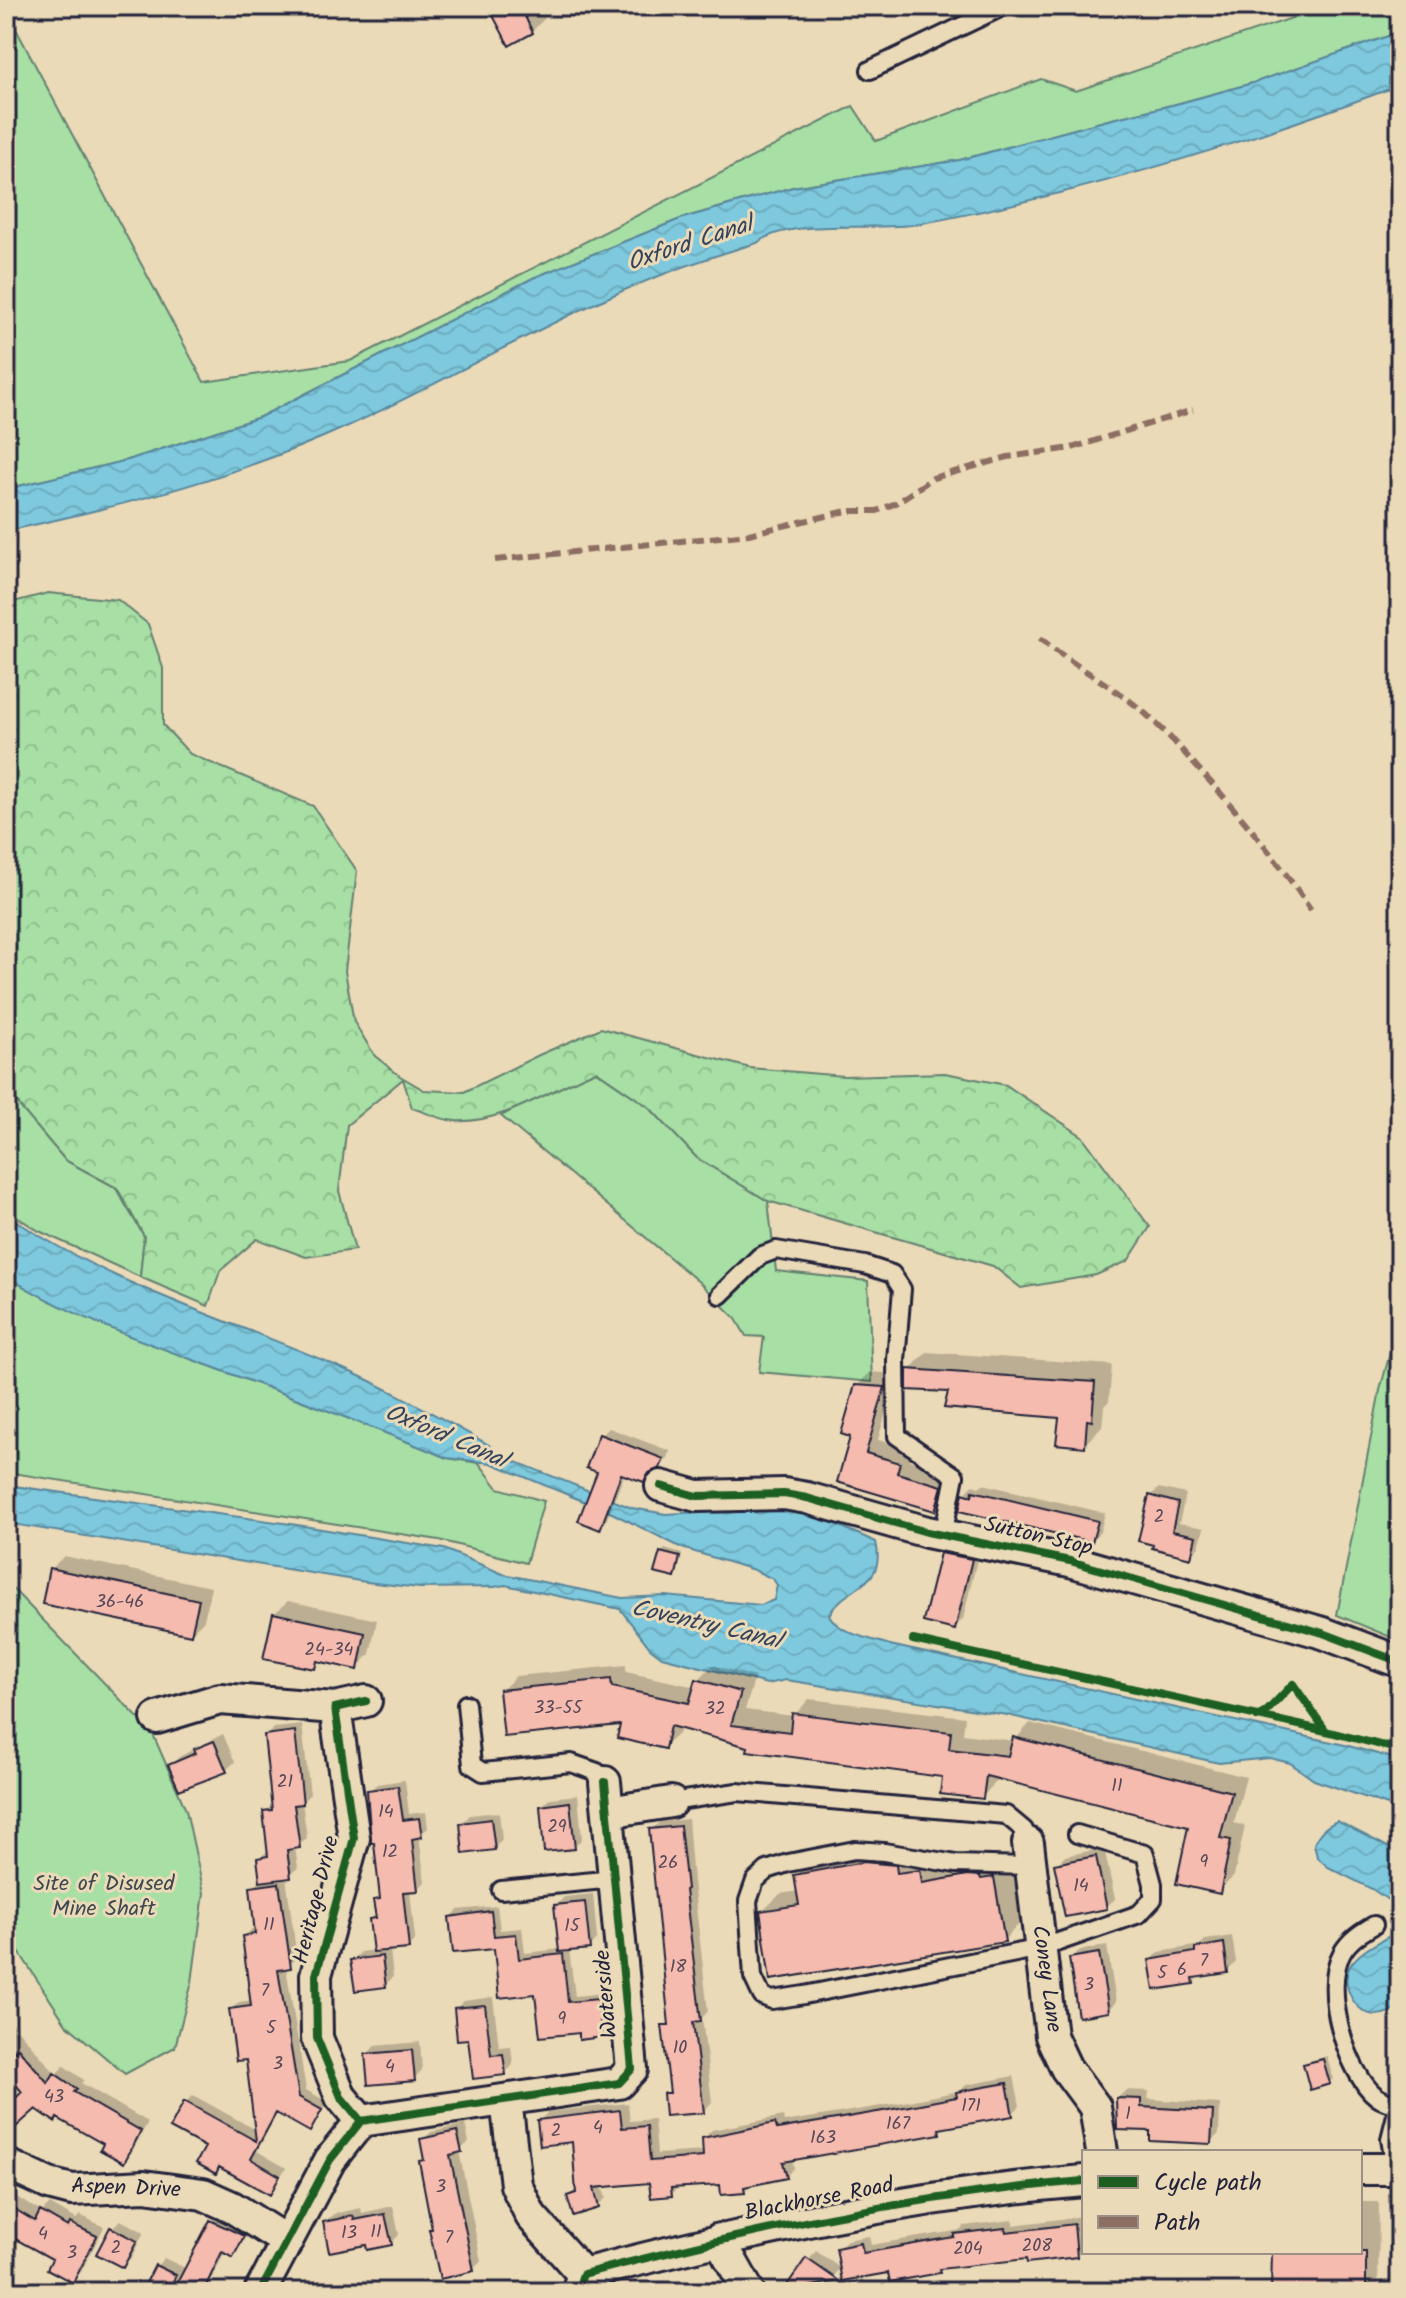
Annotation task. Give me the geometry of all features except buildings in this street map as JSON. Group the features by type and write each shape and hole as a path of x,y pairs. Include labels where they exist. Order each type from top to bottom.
{"street":[{"name":"Sutton Stop","path":"661,1486 697,1496 784,1494 807,1498 943,1535 1070,1561 1323,1633 1400,1662"},
{"path":"157,1718 220,1699 335,1708 366,1701"},
{"name":"Heritage Drive","path":"335,1708 354,1838 316,1975 317,2038 341,2097 361,2121"},
{"name":"Waterside","path":"361,2121 619,2083 632,2069 605,1782"},
{"path":"608,1812 671,1802"},
{"name":"Coney Lane","path":"1029,1854 1051,2036 1066,2068 1095,2107 1102,2150"},
{"path":"506,2100 516,2185 531,2216 580,2283"},
{"path":"260,2292 330,2160 361,2121"},
{"name":"Aspen Drive","path":"6,2164 49,2184 72,2190 144,2186 203,2194 232,2207 286,2241"},
{"path":"1362,2169 1397,2169"},
{"name":"Blackhorse Road","path":"580,2283 719,2239 932,2197 1082,2181"},
{"path":"719,2239 749,2292"}],"lane":[{"path":"870,70 1004,6"},
{"path":"720,1295 760,1256 776,1250 865,1265 892,1274 902,1289 896,1360 897,1436 955,1476 943,1535"},
{"path":"466,1704 472,1765 477,1770 483,1772 571,1763 597,1772 605,1782"},
{"path":"671,1802 737,1792 1006,1815 1024,1830 1029,1854 956,1864 855,1850 767,1870 755,1881 748,1901 753,1977 762,1996 772,2000 1041,1948 1139,1914 1153,1899 1153,1884 1145,1854 1077,1834"},
{"path":"501,1890 614,1879"},
{"path":"1374,1925 1355,1937 1342,1953 1333,1978 1342,2033 1361,2078 1377,2097 1399,2106 1390,2139 1397,2169"}],"green space":[{"path":"6,6 16,6 8,14 204,382 350,361 853,106 876,141 1041,79 1076,91 1295,17 1296,6 1400,6 1400,32 1253,83 1176,104 960,160 793,187 683,218 533,278 260,417 128,460 6,489"},
{"path":"48,593 118,600 148,624 163,668 163,725 190,754 313,806 357,871 345,971 354,1022 375,1056 424,1090 464,1092 601,1028 750,1068 844,1076 945,1073 1006,1085 1082,1136 1150,1227 1128,1261 1096,1275 1021,1288 993,1266 768,1201 697,1158 649,1107 596,1071 509,1111 491,1117 455,1121 412,1108 403,1079 347,1125 339,1191 355,1250 306,1257 257,1239 220,1271 208,1306 140,1277 144,1236 117,1188 65,1160 21,1108 6,1081 6,604"},
{"path":"596,1071 649,1107 697,1158 768,1201 776,1271 868,1281 872,1382 759,1372 764,1337 746,1336 736,1319 700,1283 501,1116 548,1091"},
{"path":"6,1081 21,1108 65,1160 115,1187 144,1236 140,1277 39,1231 6,1210"},
{"path":"6,1276 54,1303 130,1336 447,1458 479,1463 498,1488 544,1501 526,1563 439,1540 6,1472"},
{"path":"1400,1316 1400,1641 1337,1615 1380,1390"},
{"name":"Site of Disused Mine Shaft","path":"6,1582 152,1732 186,1810 204,1893 192,1982 175,2047 125,2074 66,2024 6,1932"}],"water":[{"name":"Oxford Canal","path":"1400,32 1400,85 1341,107 1162,165 979,212 900,226 811,228 771,235 757,243 682,267 609,297 381,411 307,444 180,488 6,531 6,489 128,460 260,417 533,278 683,218 793,187 960,160 1176,104 1253,83"},
{"path":"6,1214 83,1260 352,1373 489,1445 494,1453 632,1508 666,1514 782,1507 806,1511 876,1542 876,1569 829,1615 848,1631 890,1645 1345,1745 1400,1760 1400,1809 1314,1780 1290,1763 1270,1758 1219,1763 1007,1715 786,1680 767,1684 662,1657 650,1648 620,1609 505,1585 420,1588 366,1582 6,1523 6,1485 291,1524 444,1549 503,1574 622,1598 665,1596 761,1605 774,1600 777,1585 773,1579 754,1570 682,1548 612,1513 491,1463 447,1458 130,1336 54,1303 6,1276"},
{"path":"1337,1821 1400,1853 1400,1908 1372,1889 1328,1867 1317,1857 1316,1840 1323,1830"},
{"path":"1400,1930 1400,2008 1382,2014 1369,2014 1356,2005 1348,1990 1349,1968 1365,1951"}],"marked path":[{"path":"495,560 749,534 847,511 877,511 896,503 933,478 1008,457 1072,448 1193,410"},
{"path":"1040,638 1126,698 1163,730 1242,818 1311,910"}],"cycle path":[{"path":"661,1486 697,1496 784,1494 807,1498 927,1532 1070,1561 1323,1633 1400,1662"},
{"path":"913,1640 1400,1750"},
{"path":"1257,1717 1293,1684 1326,1731"},
{"path":"361,2121 341,2097 317,2038 316,1975 354,1838 335,1708 366,1701"},
{"path":"260,2292 330,2160 361,2121 619,2083 632,2069 605,1782"},
{"path":"577,2292 583,2274 769,2229 956,2195 1082,2181"}],"water label":[{"name":"Coventry Canal","path":"706,1625"}]}
